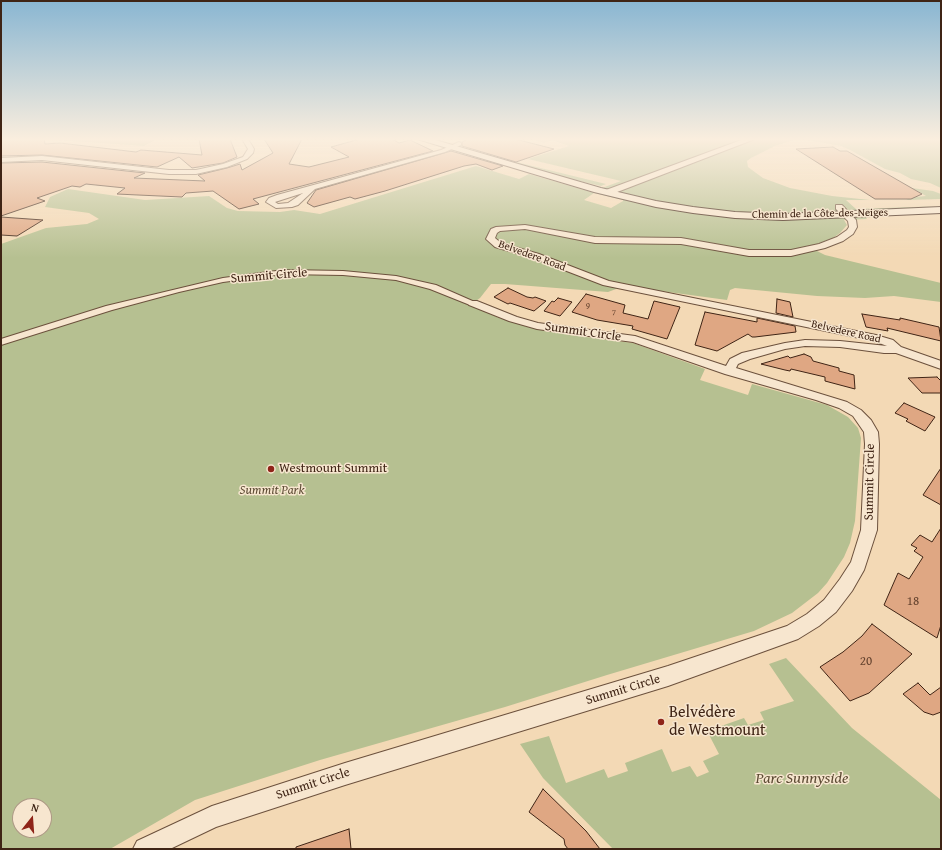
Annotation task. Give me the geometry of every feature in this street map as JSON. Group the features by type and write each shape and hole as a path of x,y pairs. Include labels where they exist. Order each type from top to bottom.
{"main road":[{"name":"Chemin de la Côte-des-Neiges","path":"577,179 668,206 734,215 783,217 941,210"},
{"name":"Chemin de la Côte-des-Neiges","path":"608,187 626,186 648,190"},
{"name":"Chemin de la Côte-des-Neiges","path":"785,206 839,207 941,204"}],"street":[{"path":"312,189 291,205 278,206 270,202 276,198 346,179"},
{"path":"626,186 646,179"},
{"path":"839,207 848,215"},
{"name":"Belvedere Road","path":"848,215 852,220 853,227 848,234 840,239 804,251 777,254 737,251 681,241 580,238 526,227 499,229 491,235 492,242 498,245 546,260 606,283 876,338 889,342 897,349 941,365"},
{"name":"Summit Circle","path":"1,342 158,295 223,280 284,272 343,273 396,278 433,287 503,316 537,326 635,339 729,371 820,397 843,405 857,413 866,423 871,432 872,489 869,530 858,566 830,606 813,620 792,633 668,676 344,774 212,817 145,849"},
{"path":"639,298 662,300 742,317 750,316 750,312"},
{"path":"729,371 734,362 746,356 785,346 805,343 840,344 884,350 897,349"}],"green space":[{"name":"Summit Park","path":"435,179 545,179 591,192 621,181 611,179 765,179 790,188 832,196 870,200 846,200 856,209 941,206 860,211 867,219 844,220 847,225 840,233 833,238 809,247 825,255 941,283 941,302 894,296 865,298 817,296 735,288 730,290 727,300 624,286 608,292 491,284 480,298 470,305 499,318 528,327 570,335 633,343 705,369 700,380 748,395 752,384 827,405 848,417 858,428 861,438 855,521 850,543 844,557 827,583 818,593 792,613 754,631 505,707 320,760 195,800 110,849 1,849 1,244 46,228 87,224 99,219 89,213 45,207 50,197 68,189 145,200 209,196 227,208 238,211 280,212 294,210 320,214","holes":["594,193 623,201 611,208 584,200"]},
{"path":"569,179 584,179 606,184 601,186"},
{"path":"911,179 941,179 941,188 930,183"},
{"path":"912,188 933,191 941,194 941,199 908,200 904,198 926,196"},
{"name":"Parc Sunnyside","path":"786,658 852,728 941,800 941,849 613,849 543,778 520,744 549,736 566,783 604,769 608,778 628,771 625,763 662,749 672,772 690,766 697,777 709,772 703,761 719,754 707,731 744,718 748,725 764,720 760,712 794,701 769,664"}],"building":[{"path":"1,179 150,179 205,181 202,179 329,179 253,199 259,204 239,209 213,191 186,193 182,197 117,194 125,188 86,184 80,187 72,186 37,198 45,201 1,216"},
{"path":"355,179 424,179 355,199 350,197 314,207 307,203 316,190"},
{"path":"843,179 895,179 922,194 911,199 875,199"},
{"path":"1,217 43,220 17,236 1,235"},
{"path":"508,288 527,297 535,297 546,301 534,311 510,303 508,304 494,297"},
{"path":"586,294 625,305 623,313 648,319 654,301 680,307 667,339 632,329 633,326 597,320 572,312"},
{"path":"558,298 572,302 560,316 544,311 552,301 554,302"},
{"path":"777,299 790,302 793,317 776,313"},
{"path":"705,312 757,322 757,318 795,326 796,332 755,337 748,334 717,351 695,345"},
{"path":"862,314 900,320 900,318 939,327 941,341 887,328 888,331 866,327"},
{"path":"804,354 811,357 813,361 839,368 839,371 854,375 855,389 825,381 825,377 761,364 788,356 790,358"},
{"path":"937,377 941,381 941,393 922,393 908,378"},
{"path":"904,403 935,417 925,431 906,421 908,419 895,413"},
{"path":"941,468 941,505 923,495"},
{"path":"941,528 941,625 937,638 884,605 898,573 909,579 923,557 914,551 917,548 911,545 920,535 932,542"},
{"path":"872,624 912,654 869,693 850,701 820,667 843,652 862,636"},
{"path":"918,683 930,695 941,687 941,712 933,715 924,712 903,694"},
{"path":"543,789 586,831 600,849 568,849 565,845 564,839 529,812"},
{"path":"349,829 351,849 296,849 296,847"}],"place":[{"name":"Westmount Summit","path":"271,469"},
{"name":"Belvédère de Westmount","path":"661,722"}]}
